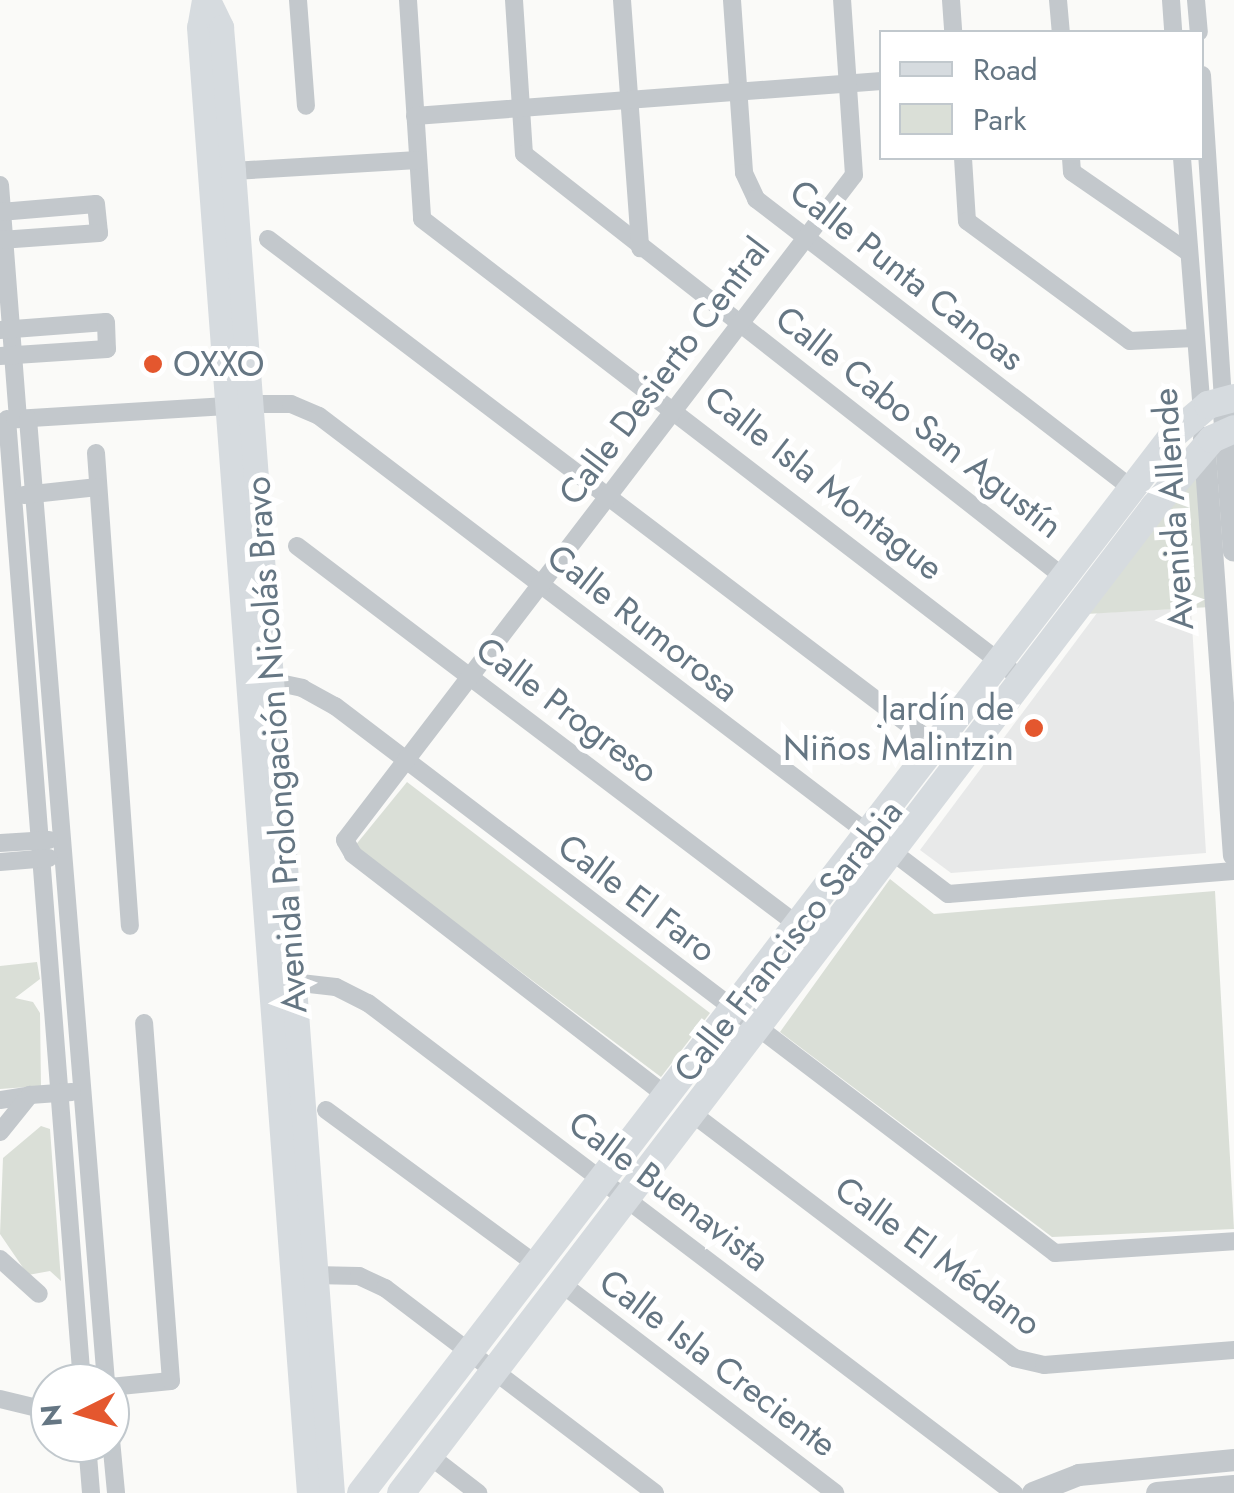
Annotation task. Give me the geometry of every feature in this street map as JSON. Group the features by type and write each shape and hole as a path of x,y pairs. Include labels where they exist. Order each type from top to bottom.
{"main road":[{"name":"Avenida Prolongación Nicolás Bravo","path":"206,0 221,27 233,172 239,405 281,982 309,1493"},
{"name":"Avenida Prolongación Nicolás Bravo","path":"206,0 198,27 270,681 281,982 314,1275 332,1493"},
{"name":"Calle Francisco Sarabia","path":"361,1493 1173,435 1220,402"},
{"name":"Calle Francisco Sarabia","path":"401,1493 1023,680 1222,436"}],"street":[{"path":"298,0 306,106"},
{"name":"Calle Isla Montague","path":"408,0 422,219 676,409 1023,680"},
{"name":"Calle Cabo San Agustín","path":"514,0 524,154 1065,578"},
{"path":"622,0 640,248"},
{"name":"Calle Punta Canoas","path":"732,0 748,189 806,240 1132,489"},
{"name":"Calle Desierto Central","path":"668,1097 352,854 345,840 854,175 842,0"},
{"path":"951,0 953,30"},
{"path":"1058,0 1061,30"},
{"path":"1171,0 1173,30"},
{"path":"1196,0 1199,30"},
{"path":"416,116 879,80"},
{"name":"Avenida Allende","path":"1204,111 1222,436 1234,855"},
{"path":"233,172 418,160"},
{"path":"962,160 967,222 1130,341 1194,338"},
{"path":"1071,160 1072,172 1188,252"},
{"name":"Avenida Allende","path":"1182,160 1194,338 1220,402"},
{"path":"0,185 13,419 13,502 80,1363"},
{"path":"1,212 96,204 98,233 2,240"},
{"path":"268,239 937,746"},
{"path":"6,329 106,322 108,349 7,355"},
{"name":"Calle Rumorosa","path":"13,419 291,404 319,416 868,837 948,894 1234,871"},
{"path":"13,419 34,500 60,848 106,1363"},
{"name":"Avenida Allende","path":"1222,436 1234,551"},
{"path":"96,453 130,926"},
{"path":"13,502 99,492"},
{"name":"Calle Progreso","path":"296,546 799,926"},
{"name":"Calle El Faro","path":"270,681 325,700 1055,1253 1234,1240"},
{"path":"0,844 41,850"},
{"path":"0,862 60,848"},
{"name":"Calle Buenavista","path":"281,982 336,987 368,1003 1014,1493"},
{"path":"130,1384 172,1381 144,1023"},
{"path":"0,1100 82,1092"},
{"path":"0,1132 30,1095"},
{"path":"326,1110 538,1266"},
{"name":"Calle El Médano","path":"693,1114 1014,1358 1044,1366 1234,1350"},
{"path":"0,1258 39,1294"},
{"path":"314,1275 373,1282 655,1493"},
{"name":"Calle Isla Creciente","path":"562,1284 835,1493"},
{"path":"0,1399 30,1406"},
{"path":"430,1456 478,1493"},
{"path":"1033,1493 1080,1475 1234,1460"},
{"path":"89,1463 91,1493"},
{"path":"113,1463 116,1493"},
{"path":"1157,1493 1234,1486"}],"shaded area":[{"path":"1191,608 1206,853 951,873 920,850 1097,613"}],"green space":[{"path":"1201,455 1211,607 1086,614"},
{"path":"407,782 710,1013 661,1077 354,847"},
{"path":"890,879 934,914 1215,891 1234,1229 1052,1237 780,1032"},
{"path":"37,962 40,979 15,998 33,1002 40,1013 41,1086 0,1089 0,966"},
{"path":"41,1126 50,1129 61,1281 50,1271 28,1275 0,1234 3,1158"}],"place":[{"name":"OXXO","path":"153,364"},
{"name":"Jardín de Niños Malintzin","path":"1034,728"}]}
